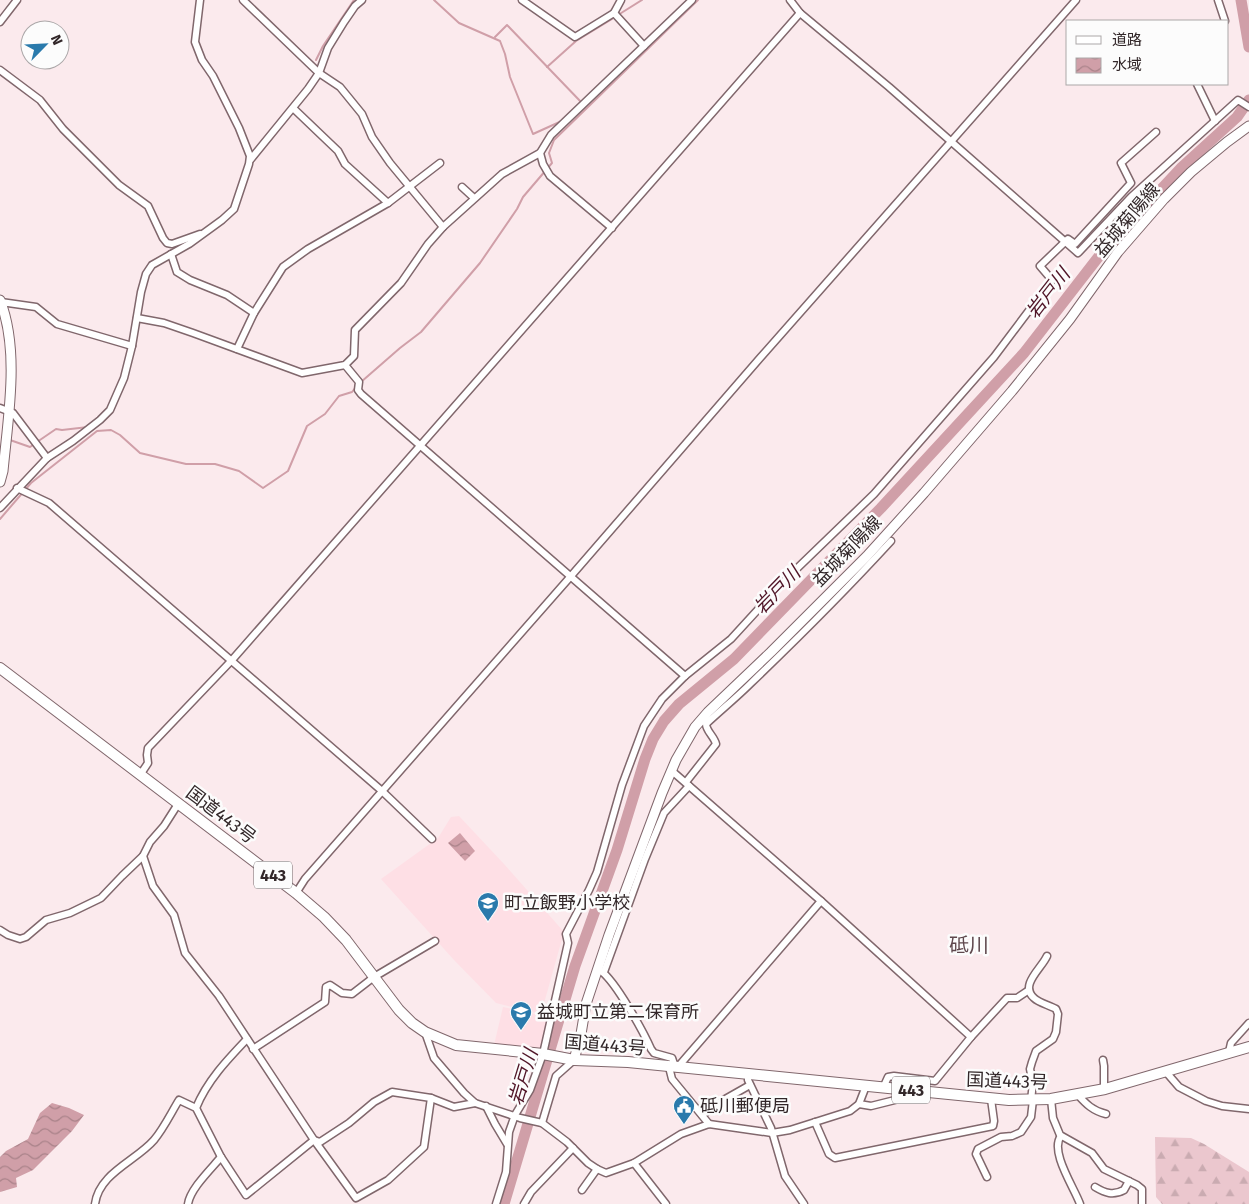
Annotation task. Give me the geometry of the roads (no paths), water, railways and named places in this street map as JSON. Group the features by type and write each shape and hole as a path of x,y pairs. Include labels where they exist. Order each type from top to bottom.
{"highway":[{"name":"国道443号","path":"0,668 296,893 324,917 346,940 399,1010 412,1023 425,1032 456,1045 543,1054 570,1059 674,1067 749,1080 866,1086 991,1099 1032,1100 1051,1099 1104,1090 1249,1047"}],"main road":[{"name":"益城菊陽線","path":"570,1059 581,1034 586,1004 601,970 662,793 685,743 708,712 771,652 861,561 924,493 1012,391 1070,319 1118,252 1164,199 1191,172 1249,126"},
{"path":"0,303 9,335 11,386 4,410 3,471 0,482"}],"street":[{"path":"0,22 17,0"},
{"path":"200,0 195,42 202,60 217,84 242,134 250,156 249,164"},
{"path":"243,0 319,73 340,87 362,114 372,137 381,150 443,228"},
{"path":"0,508 22,490 47,458 73,441 110,410 124,378 146,274 152,266 189,244 234,209 251,157 277,130 319,73 328,48 355,6 362,0"},
{"path":"522,0 575,37 614,13 621,0"},
{"path":"138,318 164,323 302,373 345,365 354,356 355,330 401,283 428,244 443,228 502,174 540,153 551,135 692,0"},
{"path":"790,0 800,13 889,86 1078,254 1131,197 1238,100 1249,106"},
{"path":"296,893 305,879 760,358 1076,0"},
{"path":"1218,0 1226,20"},
{"path":"614,13 644,46"},
{"path":"140,775 148,763 146,755 148,748 232,660 800,13"},
{"path":"0,70 40,100 63,129 119,185 148,206 167,243 172,244 207,231"},
{"path":"1197,85 1215,121"},
{"path":"293,108 338,151 345,164 388,203"},
{"path":"496,1204 506,1172 509,1132 530,1090 543,1054 568,943 566,934 597,872 622,785 644,726 662,699 684,676 731,639 785,580 874,494 973,382 1015,331 1052,280 1040,266 1068,239 1075,244 1131,183 1120,164 1156,132"},
{"path":"540,153 543,164 550,176 612,228"},
{"path":"237,349 254,312 283,267 308,249 388,203 440,163"},
{"path":"462,187 474,198"},
{"path":"171,254 177,272 190,280 227,296 254,312"},
{"path":"0,303 36,307 57,324 132,346"},
{"path":"345,365 359,382 358,390 361,394 684,676"},
{"path":"4,410 13,413 47,458"},
{"path":"22,490 50,503 382,791 432,839"},
{"path":"709,1124 672,1079 674,1067 672,1058 654,1052 622,998 601,970 664,813 688,784 716,744 706,728 706,724 750,685 858,577 891,541"},
{"path":"672,771 821,901 971,1037"},
{"path":"0,930 20,939 26,937 46,920 70,913 101,898 143,856 150,842 164,826 178,804"},
{"path":"143,856 153,886 174,915 185,953 219,996 314,1140 356,1198 388,1180 424,1147 431,1098"},
{"path":"674,1067 821,901"},
{"path":"253,1049 325,1002 326,987 330,985 342,993 352,994 374,977 435,941"},
{"path":"987,1177 976,1152 978,1149 1002,1137 1012,1136 1021,1132 1031,1117 1033,1083 1030,1069 1033,1056 1036,1051 1053,1039 1058,1024 1056,1009 1034,998 1029,990 1030,980 1044,964 1048,956"},
{"path":"883,1088 888,1077 894,1076 935,1081 971,1037 1007,998 1017,998 1029,990"},
{"path":"1229,1052 1231,1043 1249,1022"},
{"path":"425,1032 434,1058 475,1103"},
{"path":"196,1108 200,1097 225,1061 246,1039"},
{"path":"542,1123 556,1076 570,1059"},
{"path":"1102,1060 1104,1066 1104,1090"},
{"path":"1166,1072 1178,1087 1206,1101 1222,1106 1249,1109"},
{"path":"702,1115 749,1080 772,1133 785,1176 804,1204"},
{"path":"314,1140 320,1142 349,1123 374,1102 392,1092 431,1098 454,1107 475,1103 542,1123 597,1169 606,1172 634,1163 681,1134 709,1124 772,1133 790,1130 850,1111 859,1104 866,1086"},
{"path":"859,1104 871,1106 899,1099 914,1091"},
{"path":"1078,1095 1085,1104 1098,1112 1106,1114"},
{"path":"815,1122 829,1154 834,1158 993,1126 991,1099"},
{"path":"1051,1099 1055,1122 1061,1136 1092,1153 1104,1169 1137,1184 1142,1190 1142,1204"},
{"path":"95,1204 101,1189 111,1176 155,1138 179,1100 196,1108 221,1157 246,1194 314,1140"},
{"path":"486,1106 508,1145"},
{"path":"1061,1136 1058,1139 1058,1143 1062,1166 1080,1204"},
{"path":"524,1204 531,1192 574,1148"},
{"path":"188,1204 197,1186 221,1157"},
{"path":"634,1163 666,1204"},
{"path":"582,1190 597,1169"},
{"path":"1095,1186 1113,1194 1124,1190 1128,1186 1129,1181"}],"water":[{"path":"460,833 475,851 465,861 448,843"},
{"path":"52,1103 84,1115 72,1131 33,1170 16,1178 17,1187 0,1192 0,1157 6,1151 28,1139 40,1113"}],"waterway":[{"path":"316,60 323,46 354,0"},
{"path":"434,0 459,23 500,41 510,77 533,134 564,120"},
{"path":"618,15 642,0"},
{"path":"361,382 421,332 480,263 517,209 523,197 552,163 549,153 554,140 698,0"},
{"name":"岩戸川","path":"1241,0 1249,47"},
{"path":"547,67 576,41 612,19"},
{"path":"495,37 507,25 582,103"},
{"name":"岩戸川","path":"504,1204 575,966 617,850 645,759 653,739 664,721 679,704 734,659 881,508 1024,353 1100,255 1182,167 1237,117 1249,100"},
{"path":"0,519 31,483 97,431 111,430 120,435 140,453 186,464 215,464 239,471 263,488 288,471 307,426 325,414 339,396 352,392 356,387"},
{"path":"37,442 56,429 88,427"},
{"path":"10,440 30,447 33,445"}],"place":[{"name":"町立飯野小学校","path":"488,922"},
{"name":"益城町立第二保育所","path":"521,1031"},
{"name":"砥川郵便局","path":"684,1125"}],"district":[{"name":"砥川","path":"969,945"}]}
